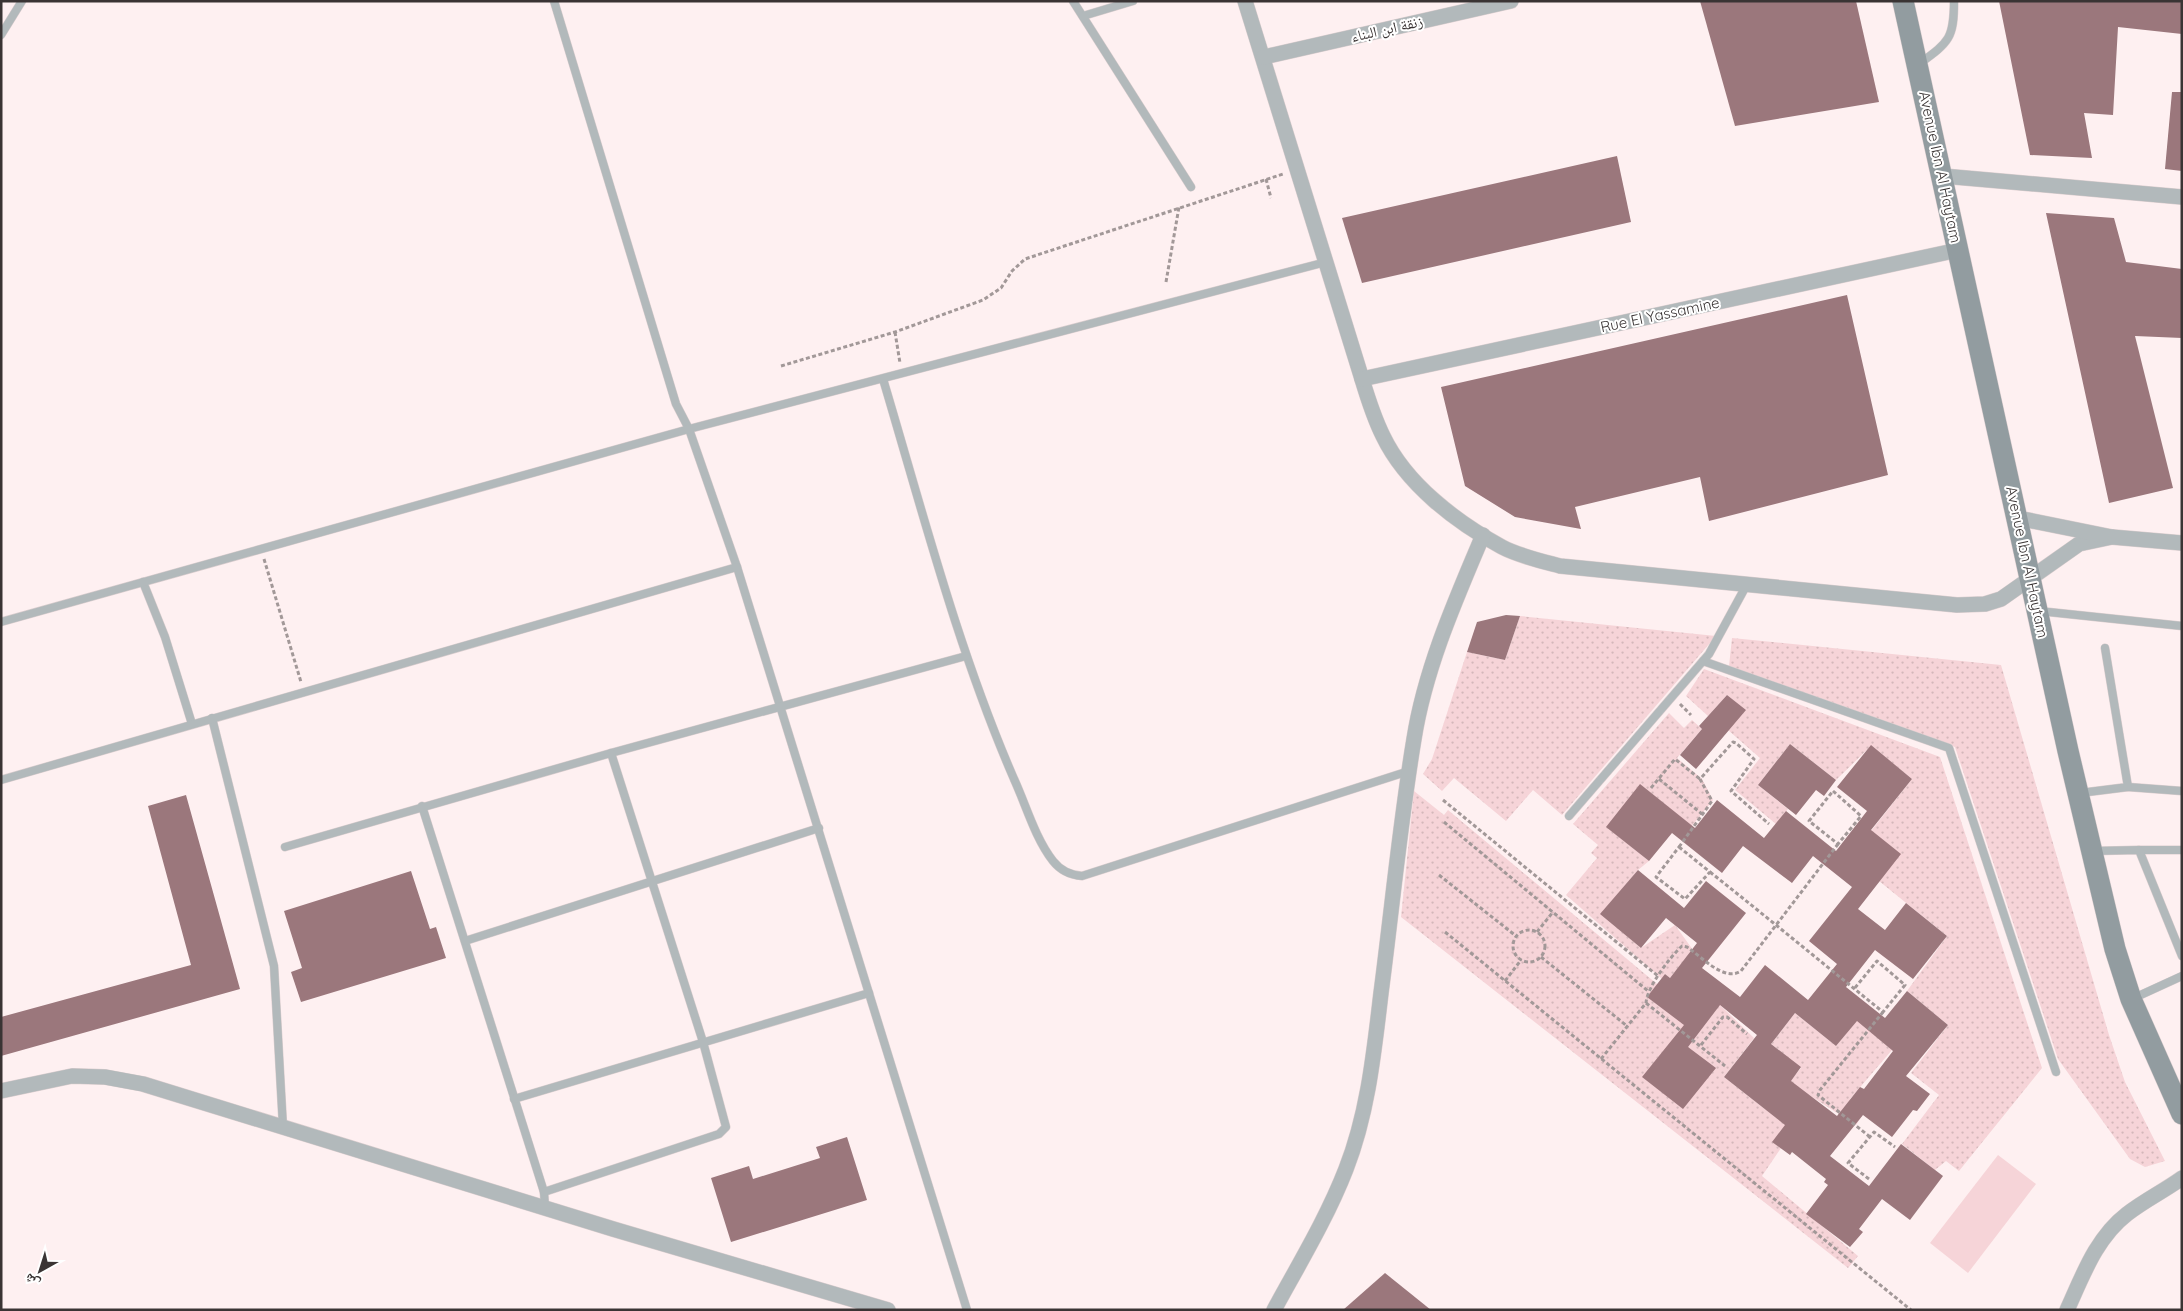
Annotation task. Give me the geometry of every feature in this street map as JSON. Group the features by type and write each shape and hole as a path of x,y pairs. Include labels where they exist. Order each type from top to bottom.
{"street":[{"path":"1245,1 1264,57 1362,379 1384,438 1402,465 1426,492 1452,514 1503,548 1560,566 1746,586 1957,605 1985,604 2001,598 2080,544 2112,537"},
{"name":"زنقة ابن البناء","path":"1264,57 1511,1"},
{"name":"Avenue Ibn Al Haytam","path":"1903,1 1943,176 2037,611 2091,852 2115,949 2131,999 2182,1114"},
{"path":"1943,176 2182,197"},
{"name":"Rue El Yassamine","path":"1362,379 1958,250"},
{"path":"2018,518 2112,537 2182,543"},
{"path":"1274,1310 1321,1223 1346,1168 1364,1108 1376,1034 1409,771 1421,702 1447,624 1483,535"},
{"path":"1,1091 72,1076 105,1077 152,1086 545,1208 888,1310"},
{"path":"2067,1310 2095,1250 2108,1231 2138,1206 2182,1178"}],"lane":[{"path":"1,35 22,1"},
{"path":"554,1 676,404 689,429 738,567 967,1310"},
{"path":"1073,1 1191,187"},
{"path":"1083,16 1133,1"},
{"path":"1918,65 1942,48 1953,32 1954,1"},
{"path":"1,622 689,429 1326,262"},
{"path":"883,379 966,656 993,730 1046,851 1063,870 1082,876 1409,771"},
{"path":"1,780 738,567"},
{"path":"143,582 165,637 192,724"},
{"path":"1569,816 1703,661 1713,648 1746,586"},
{"path":"2037,611 2182,626"},
{"path":"2105,648 2128,787"},
{"path":"285,847 422,806 781,705 966,656"},
{"path":"1703,661 1949,748 2056,1072"},
{"path":"212,718 274,966 283,1127"},
{"path":"544,1192 722,1132 726,1124 703,1042 611,753"},
{"path":"2078,794 2128,787 2182,791"},
{"path":"422,806 544,1192 545,1208"},
{"path":"465,941 819,828"},
{"path":"2139,850 2182,956"},
{"path":"2091,852 2182,850"},
{"path":"2131,999 2182,976"},
{"path":"514,1099 869,993"}],"path":[{"path":"781,366 895,332 990,297 1001,288 1012,270 1025,259 1297,169"},
{"path":"1266,179 1271,198"},
{"path":"1166,282 1180,207"},
{"path":"895,332 901,374"},
{"path":"260,548 304,692"},
{"path":"1700,779 1730,743 1736,742 1753,757 1754,762 1731,791 1769,824"},
{"path":"1651,788 1675,759 1700,779 1712,800 1679,847 1656,874 1658,879 1682,899 1688,898 1710,872"},
{"path":"1659,779 1702,814"},
{"path":"1601,1059 1646,1003 1648,991 1682,946 1688,947 1724,974 1736,974 1741,971 1861,816 1833,791 1809,819 1810,823 1838,844"},
{"path":"1443,800 1658,976"},
{"path":"1444,822 1648,991"},
{"path":"1679,847 1883,1012"},
{"path":"1439,875 1516,936"},
{"path":"1537,932 1553,912"},
{"path":"1525,930 1537,932 1545,942 1544,953 1532,962 1521,960 1514,952 1513,941 1516,936 1525,930"},
{"path":"1445,932 1911,1310"},
{"path":"1541,957 1627,1026"},
{"path":"1505,981 1521,960"},
{"path":"1854,989 1876,961 1904,982 1904,987 1820,1090 1818,1096 1870,1137"},
{"path":"1646,1003 1725,1066"},
{"path":"1701,1046 1723,1017 1727,1017 1747,1034"},
{"path":"1869,1179 1848,1162 1875,1132 1894,1147"}],"shaded area":[{"path":"1520,616 1716,636 1562,815 1533,790 1506,821 1454,778 1442,791 1423,774 1432,759 1467,652 1505,660"},
{"path":"1732,638 2001,665 2109,1035 2125,1082 2165,1161 2145,1167 2130,1159 2058,1059 1955,747 1729,666"},
{"path":"1704,669 1940,757 2042,1068 1959,1171 1946,1161 1935,1170 1902,1144 1939,1095 1911,1073 1948,1025 1907,991 1947,936 1879,881 1871,831 1912,779 1871,746 1836,780 1790,744 1758,785 1788,809 1776,824 1735,790 1760,758 1728,730 1745,710 1727,695 1708,716 1686,696"},
{"path":"1669,713 1684,728 1692,720 1702,729 1677,758 1702,779 1713,800 1691,827 1607,827 1649,861 1638,870 1601,914 1641,948 1675,925 1693,950 1670,978 1665,974 1662,979 1566,895 1597,858 1591,853 1598,845 1573,824"},
{"path":"1414,791 1444,815 1448,810 1657,984 1720,1005 1754,1038 1724,1077 1766,1110 1801,1068 1771,1044 1795,1013 1836,1046 1858,1019 1892,1050 1850,1099 1865,1111 1856,1125 1809,1095 1773,1142 1781,1148 1762,1176 1858,1256 1848,1268 1401,917"},
{"path":"1998,1155 2036,1184 1968,1273 1930,1243"}],"building":[{"path":"1700,1 1856,1 1879,102 1735,126"},
{"path":"1999,1 2182,1 2182,34 2118,27 2113,115 2084,113 2092,158 2030,155"},
{"path":"2172,92 2182,92 2182,171 2165,169"},
{"path":"1617,156 1631,222 1362,283 1342,218"},
{"path":"2046,213 2114,218 2126,262 2182,269 2182,338 2135,336 2173,488 2109,503"},
{"path":"1847,295 1888,475 1709,521 1700,477 1575,507 1581,529 1515,517 1465,486 1441,387"},
{"path":"1506,615 1520,616 1505,660 1467,652 1477,622"},
{"path":"1727,695 1746,710 1696,769 1680,755 1702,729 1699,726"},
{"path":"1790,744 1836,780 1824,796 1816,790 1796,815 1758,785"},
{"path":"1871,745 1912,779 1871,830 1901,854 1858,909 1885,930 1906,903 1947,936 1913,979 1875,950 1846,987 1885,1018 1907,991 1948,1025 1906,1076 1930,1094 1917,1111 1913,1110 1892,1137 1863,1115 1830,1156 1869,1186 1901,1144 1943,1176 1910,1220 1882,1199 1859,1229 1863,1232 1850,1247 1806,1214 1828,1185 1824,1182 1826,1179 1792,1152 1790,1155 1772,1142 1785,1125 1724,1077 1757,1035 1720,1005 1688,1047 1716,1068 1683,1109 1642,1077 1684,1025 1647,997 1665,974 1670,978 1697,943 1666,918 1641,948 1600,914 1638,870 1684,908 1706,881 1746,913 1702,968 1740,997 1765,965 1808,1000 1837,964 1809,941 1852,887 1813,856 1792,883 1743,846 1722,873 1672,833 1649,861 1606,827 1640,784 1695,828 1717,800 1764,838 1786,811 1836,851 1867,811 1837,787","holes":["1795,1013 1836,1046 1857,1021 1893,1051 1864,1089 1860,1087 1837,1116 1791,1081 1801,1067 1771,1044"]},
{"path":"186,795 240,989 1,1056 1,1017 191,965 148,806"},
{"path":"411,871 430,929 436,927 446,958 301,1002 291,972 302,968 284,911"},
{"path":"847,1137 867,1200 731,1242 711,1178 749,1166 753,1179 820,1158 816,1147"},
{"path":"1385,1273 1431,1310 1343,1310"}]}
